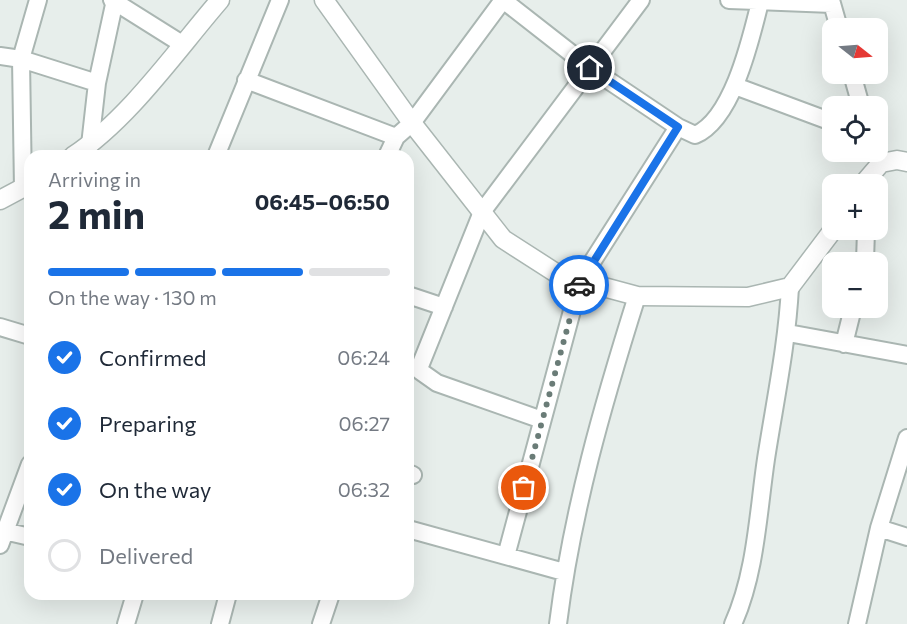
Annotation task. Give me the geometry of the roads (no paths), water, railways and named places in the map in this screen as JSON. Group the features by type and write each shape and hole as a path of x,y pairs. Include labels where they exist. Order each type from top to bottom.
{"street":[{"path":"25,150 21,60 38,0"},
{"path":"90,145 97,83 114,0 182,44"},
{"path":"83,150 133,102 220,0"},
{"path":"218,150 280,0"},
{"path":"390,150 396,137 412,123 503,0 590,68 678,127 695,135 702,132 717,114 735,86 748,50 760,2"},
{"path":"542,420 437,383 420,371 482,213 641,0"},
{"path":"729,0 831,2 836,18"},
{"path":"320,1 503,239 559,275 637,296 748,297 790,286"},
{"path":"0,56 97,83"},
{"path":"246,80 396,137"},
{"path":"735,86 822,118"},
{"path":"506,556 580,281 678,127"},
{"path":"888,159 907,162"},
{"path":"0,200 24,188"},
{"path":"733,624 750,572 788,333 790,286 825,240"},
{"path":"558,624 564,572 587,464 637,296"},
{"path":"414,297 444,307"},
{"path":"844,344 850,318"},
{"path":"0,327 24,334"},
{"path":"788,333 907,355"},
{"path":"857,624 879,528 905,455 907,438"},
{"path":"24,479 1,535 24,537"},
{"path":"879,528 907,537"},
{"path":"414,531 564,572"},
{"path":"126,624 133,600"},
{"path":"220,624 226,600"},
{"path":"321,624 329,600"}]}
